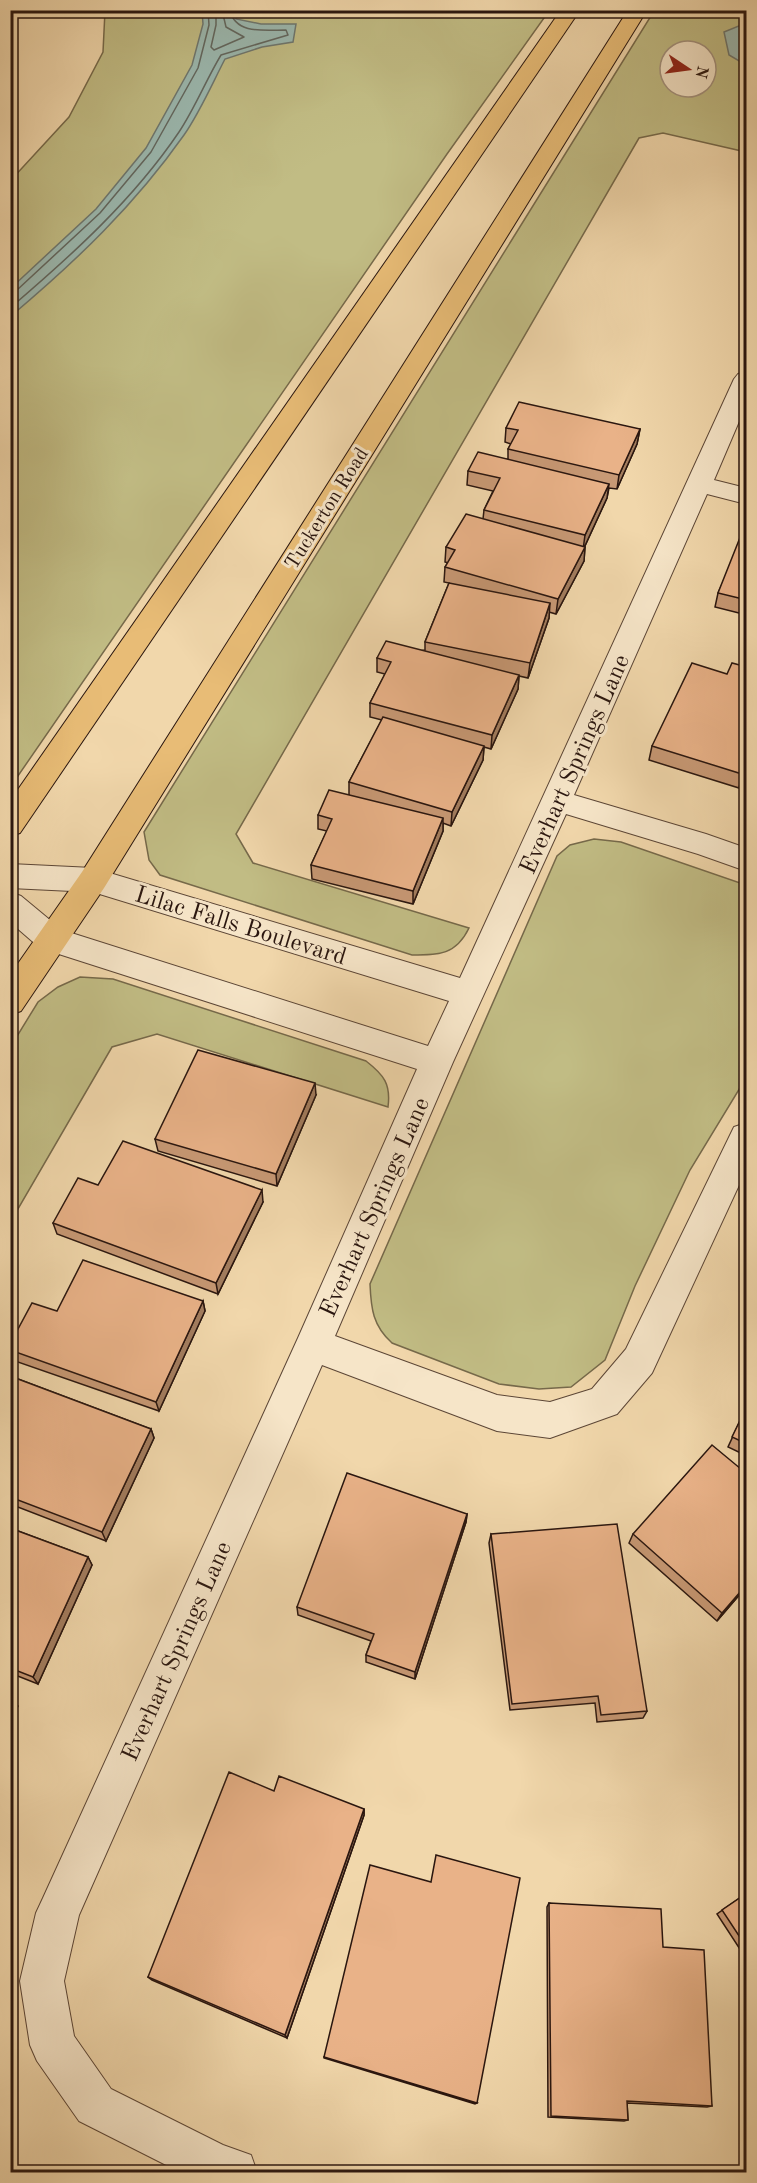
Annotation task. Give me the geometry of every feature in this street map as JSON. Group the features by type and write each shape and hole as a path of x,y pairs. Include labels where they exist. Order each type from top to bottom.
{"main road":[{"path":"10,825 571,10"},
{"name":"Tuckerton Road","path":"10,1002 93,880 638,10"}],"street":[{"name":"Everhart Springs Lane","path":"234,2172 214,2165 95,2105 53,2044 42,1981 58,1913 313,1345 437,1062 747,379"},
{"path":"699,484 747,496"},
{"path":"557,801 706,845 747,860"},
{"name":"Lilac Falls Boulevard","path":"10,876 93,880 469,994"},
{"path":"10,904 51,939 437,1062"},
{"path":"313,1345 497,1413 550,1420 604,1402 639,1361 702,1225 747,1137"}],"shaded area":[{"path":"105,11 549,11 447,154 11,786 11,180 69,117 103,52"},
{"path":"654,11 746,11 746,152 663,133 639,138 236,834 253,863 469,928 464,937 446,952 412,955 160,875 149,860 144,832"},
{"path":"594,839 621,842 746,885 746,1078 690,1170 635,1286 605,1360 571,1387 539,1389 499,1384 392,1343 381,1330 374,1316 370,1284 557,856 570,845"},
{"path":"80,977 113,979 366,1061 385,1081 389,1099 388,1107 157,1034 112,1047 11,1221 11,1046 38,1002 58,987"}],"water":[{"path":"202,11 236,11 236,19 261,24 296,24 293,42 262,47 225,59 190,126 145,186 103,232 11,316 11,288 96,209 146,148 192,65 203,24"},
{"path":"746,23 746,65 729,55 724,32"}],"building":[{"path":"519,402 640,429 619,475 508,449 518,430 506,428"},
{"path":"478,452 609,484 585,535 484,510 500,478 468,471"},
{"path":"466,514 585,547 558,599 445,567 455,550 446,547"},
{"path":"743,530 747,530 747,600 718,593"},
{"path":"449,583 550,603 530,663 425,642"},
{"path":"386,641 519,675 492,735 370,703 391,662 377,658"},
{"path":"692,663 727,674 732,663 747,667 747,764 742,774 652,746"},
{"path":"383,717 484,746 452,812 349,782"},
{"path":"329,790 443,818 413,891 311,865 332,819 318,815"},
{"path":"198,1050 315,1083 276,1174 155,1139"},
{"path":"123,1141 262,1190 216,1283 53,1223 78,1178 98,1185"},
{"path":"83,1260 203,1301 156,1402 10,1350 10,1344 32,1303 57,1311"},
{"path":"10,1376 151,1429 102,1532 10,1497"},
{"path":"747,1406 747,1444 732,1437"},
{"path":"712,1445 747,1474 747,1584 722,1613 633,1534"},
{"path":"347,1473 467,1514 415,1672 366,1655 374,1634 297,1607"},
{"path":"617,1524 647,1711 601,1715 598,1696 512,1704 491,1534"},
{"path":"10,1528 88,1557 33,1677 10,1668"},
{"path":"229,1772 274,1791 279,1776 364,1809 285,2035 148,1977"},
{"path":"436,1855 520,1878 477,2103 324,2057 370,1865 431,1882"},
{"path":"747,1893 747,1948 722,1910"},
{"path":"549,1903 661,1909 663,1947 704,1950 712,2106 627,2101 628,2120 551,2116"}]}
